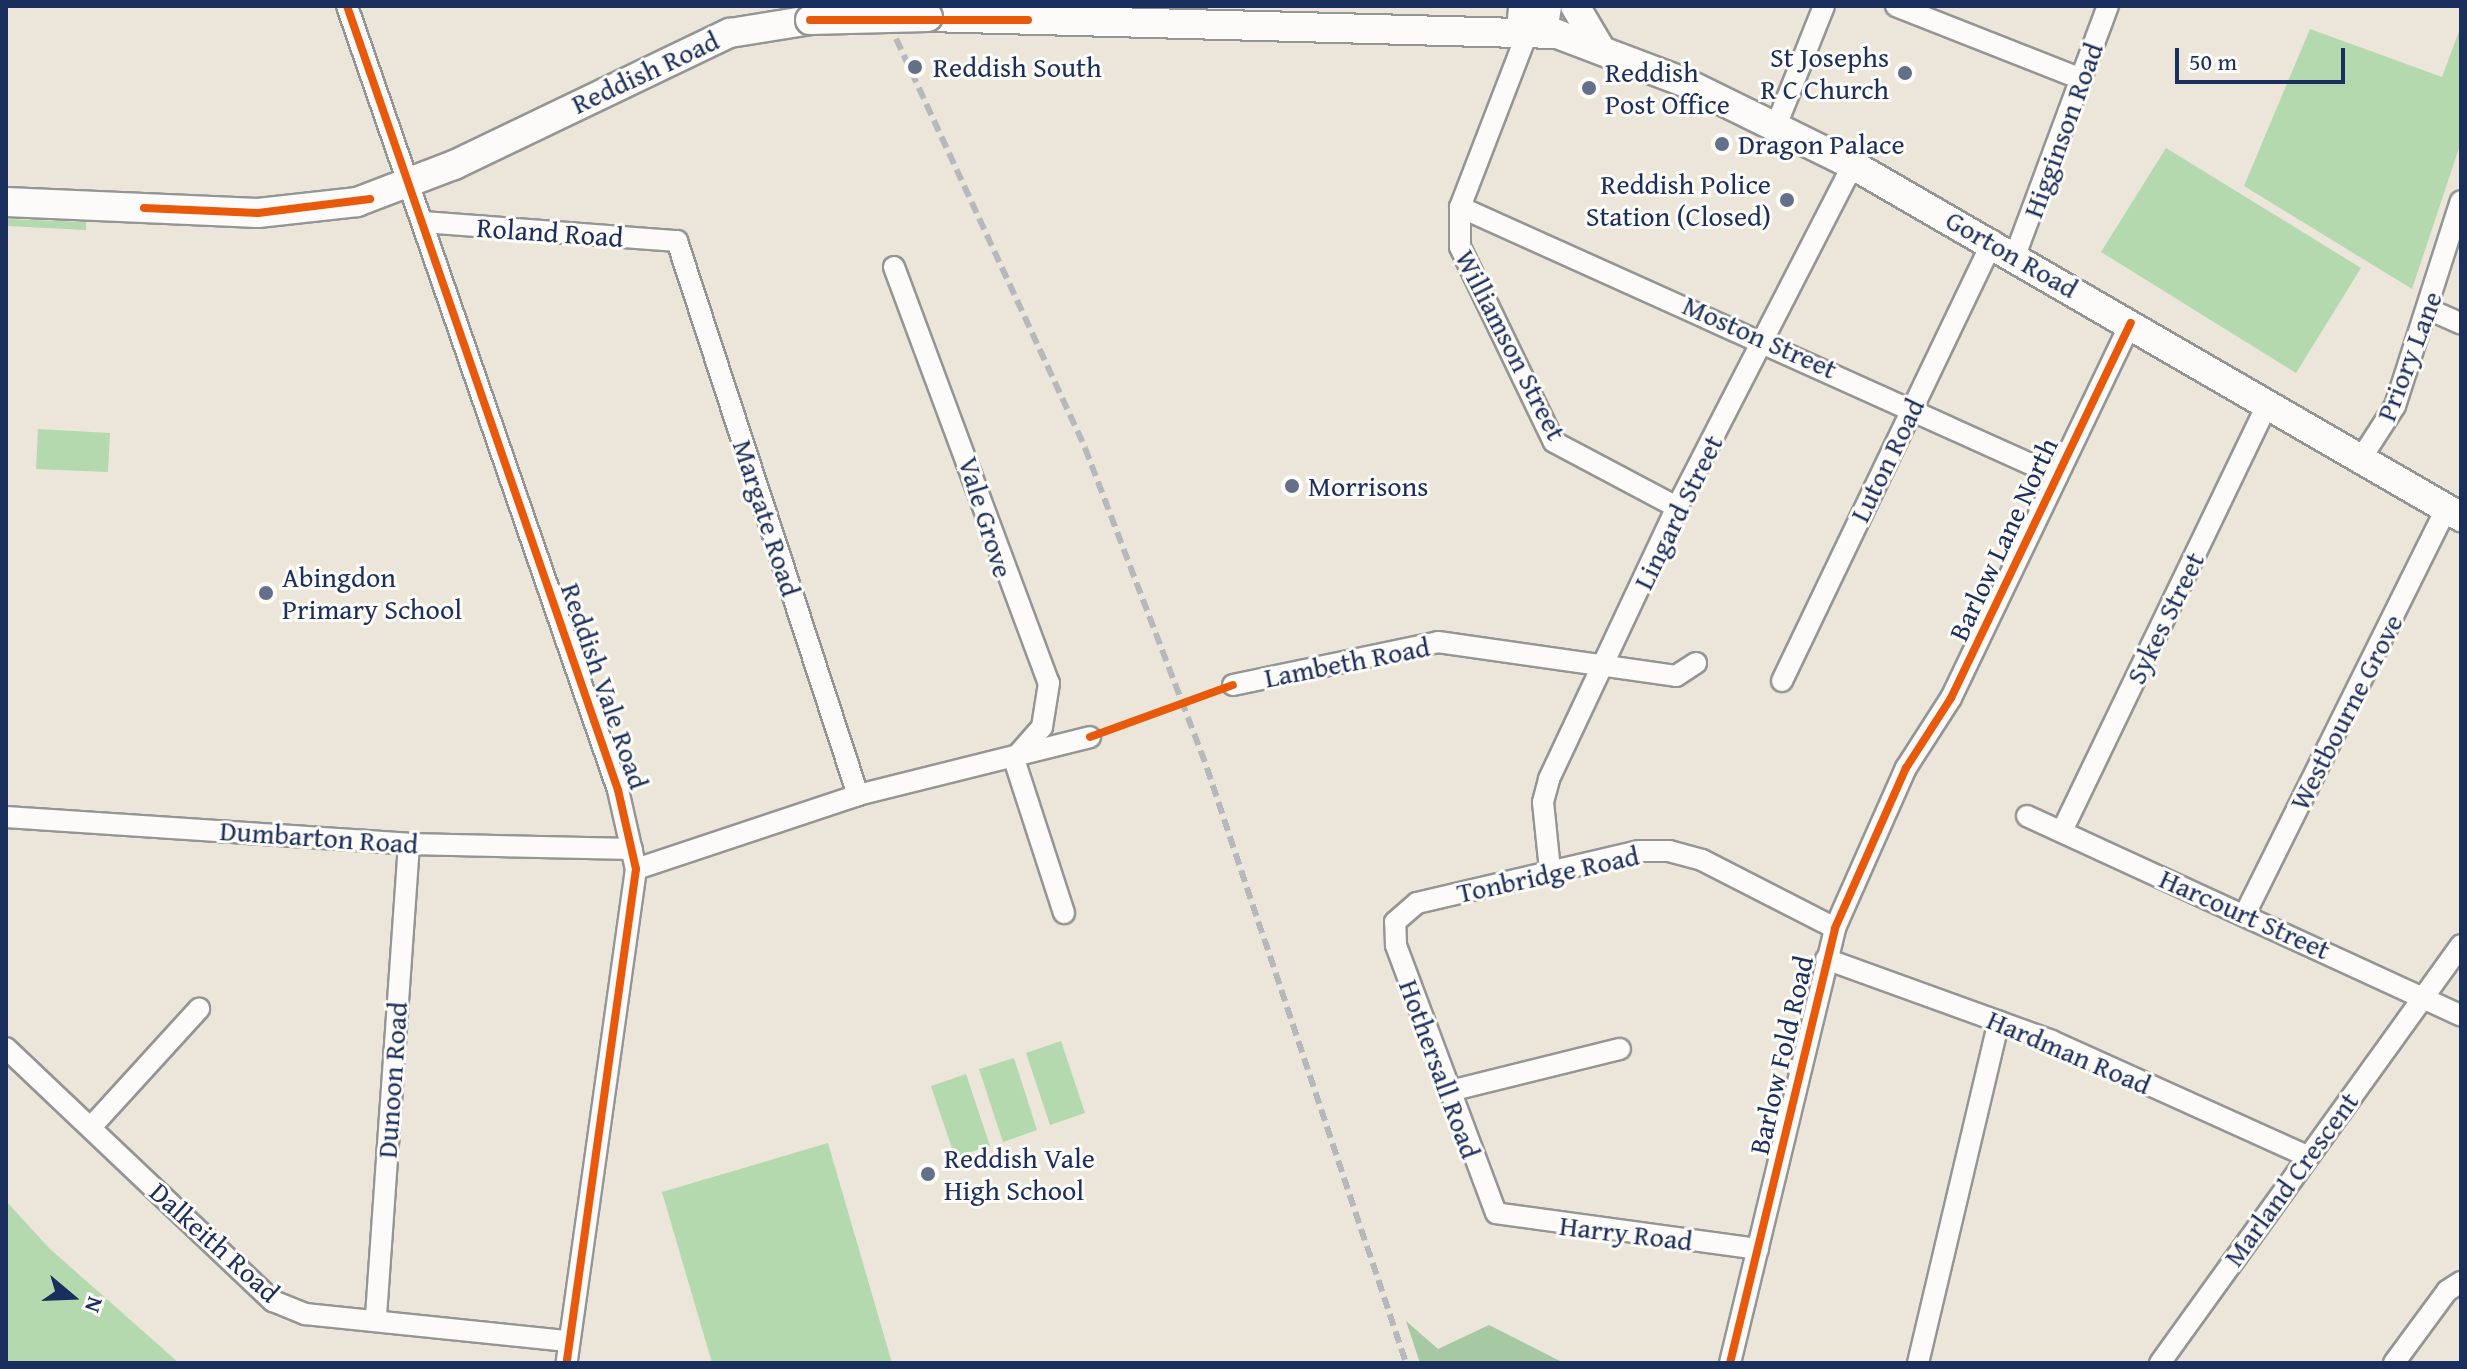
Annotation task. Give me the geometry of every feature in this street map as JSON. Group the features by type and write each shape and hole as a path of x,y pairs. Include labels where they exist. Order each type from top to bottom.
{"main road":[{"path":"1575,6 1601,50"},
{"name":"Reddish Road","path":"6,202 285,212 357,202 410,183 677,54 730,33 800,20 1061,13 1532,21"},
{"name":"Gorton Road","path":"1532,21 1776,126 1853,165 2004,247 2454,513"}],"street":[{"name":"Reddish Vale Road","path":"347,6 618,790 634,859 567,1363"},
{"path":"1776,126 1824,6"},
{"path":"1896,6 2081,79"},
{"name":"Higginson Road","path":"2004,247 2081,79 2108,6"},
{"name":"Williamson Street","path":"1532,21 1460,207 1460,247 1554,442 1677,507"},
{"name":"Lingard Street","path":"1550,870 1543,802 1549,779 1607,663 1677,507 1853,165"},
{"name":"Priory Lane","path":"2360,460 2395,406 2461,201"},
{"name":"Moston Street","path":"1460,207 1912,407 2057,476"},
{"name":"Roland Road","path":"423,222 677,241"},
{"name":"Margate Road","path":"677,241 858,795"},
{"name":"Luton Road","path":"1782,681 1912,407 2004,247"},
{"name":"Vale Grove","path":"894,267 1049,683 1042,727 1014,759"},
{"path":"2428,309 2461,324"},
{"name":"Barlow Lane North","path":"1906,768 1951,698 2131,323"},
{"name":"Sykes Street","path":"2062,831 2267,405"},
{"name":"Westbourne Grove","path":"2245,914 2454,513"},
{"name":"Lambeth Road","path":"1233,685 1438,642 1607,663 1676,676 1696,663"},
{"path":"634,859 858,795 1014,759 1090,737"},
{"path":"1014,759 1064,913"},
{"name":"Barlow Fold Road","path":"1730,1363 1835,928 1906,768"},
{"name":"Harcourt Street","path":"2027,816 2426,997 2461,1016"},
{"name":"Dumbarton Road","path":"6,817 634,859"},
{"name":"Dunoon Road","path":"376,1316 409,844"},
{"name":"Tonbridge Road","path":"1395,922 1417,903 1550,870 1669,851 1702,860 1835,928"},
{"name":"Hothersall Road","path":"1395,922 1396,945 1496,1213"},
{"name":"Marland Crescent","path":"2160,1363 2461,945"},
{"name":"Hardman Road","path":"1826,959 1999,1021 2307,1156"},
{"path":"92,1126 199,1009"},
{"path":"1918,1363 1999,1021"},
{"name":"Dalkeith Road","path":"6,1048 92,1126 273,1301 305,1314 376,1316 568,1341"},
{"path":"1450,1091 1620,1049"},
{"name":"Harry Road","path":"1496,1213 1758,1249"},
{"path":"2394,1363 2447,1291 2461,1282"}],"green space":[{"path":"2461,26 2461,142 2412,289 2244,186 2310,29 2442,77"},
{"path":"2166,148 2361,268 2296,373 2101,252"},
{"path":"6,219 86,222 86,230 6,226"},
{"path":"38,429 110,433 108,472 36,469"},
{"path":"1061,1041 1085,1113 1050,1125 1026,1053"},
{"path":"1014,1058 1037,1130 1003,1142 979,1069"},
{"path":"966,1074 990,1146 955,1157 931,1086"},
{"path":"828,1143 892,1363 712,1363 662,1192"},
{"path":"6,1201 49,1248 179,1363 6,1363"},
{"path":"1406,1321 1438,1349 1489,1325 1564,1363 1420,1363"}],"railway":[{"path":"881,6 1085,448 1207,768 1406,1363"}],"cycle path":[{"path":"347,6 618,790 636,869 567,1363"},
{"path":"810,20 1028,20"},
{"path":"144,208 258,213 370,199"},
{"path":"1730,1363 1835,928 1906,768 1951,698 2131,323"},
{"path":"1090,737 1233,685"}],"place":[{"name":"Reddish South","path":"915,67"},
{"name":"St Josephs R C Church","path":"1905,73"},
{"name":"Reddish Post Office","path":"1589,88"},
{"name":"Dragon Palace","path":"1722,144"},
{"name":"Reddish Police Station (Closed)","path":"1787,200"},
{"name":"Morrisons","path":"1292,486"},
{"name":"Abingdon Primary School","path":"266,593"},
{"name":"Reddish Vale High School","path":"928,1174"}]}
